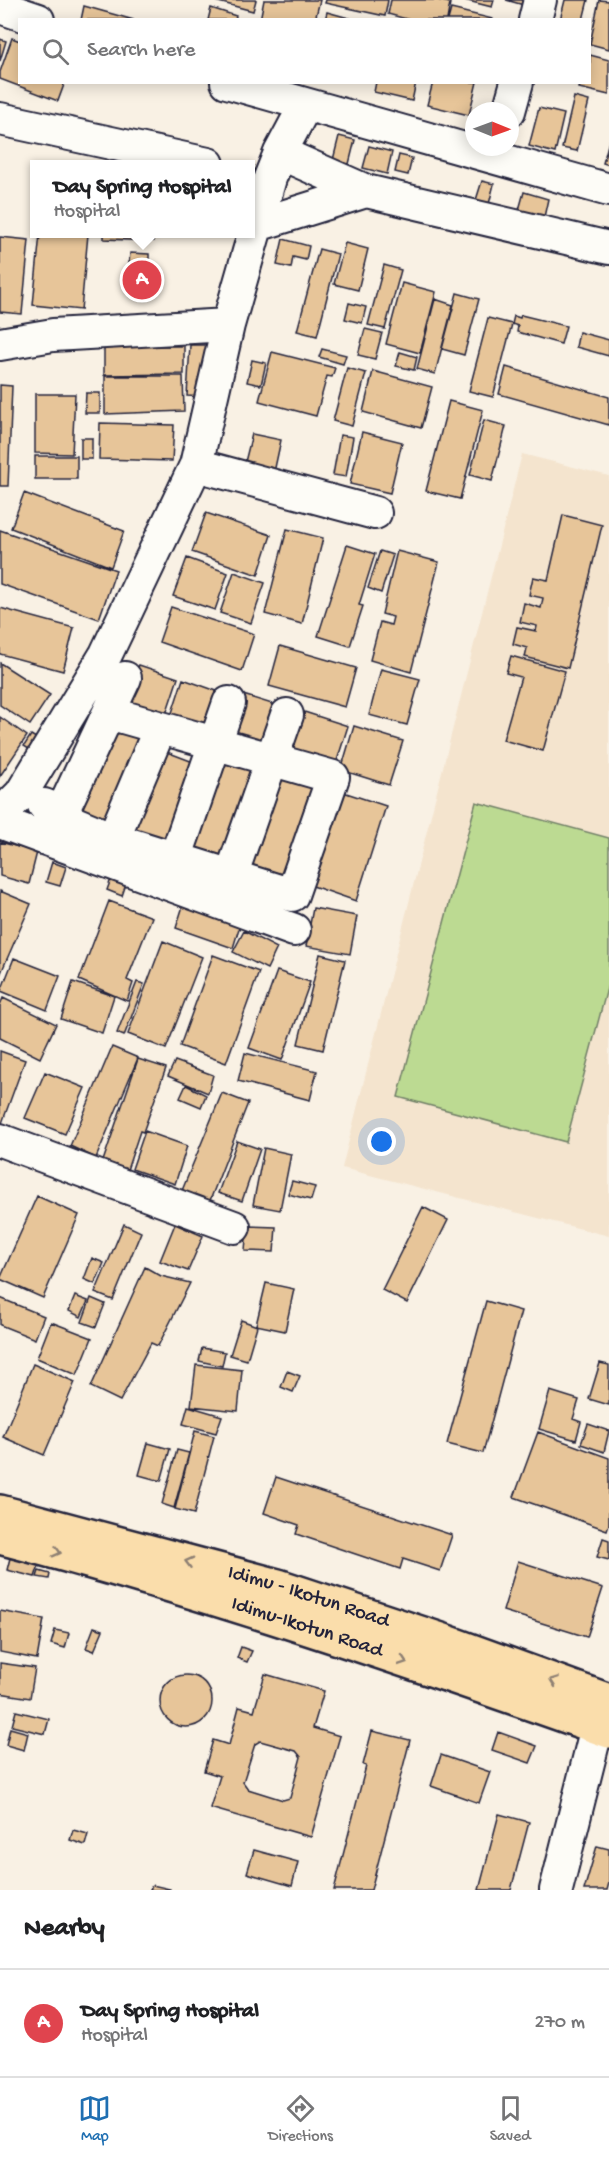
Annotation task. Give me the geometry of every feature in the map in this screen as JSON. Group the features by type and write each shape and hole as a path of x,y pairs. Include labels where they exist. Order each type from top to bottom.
{"main road":[{"name":"Idimu - Ikotun Road","path":"0,1512 278,1586 444,1641 606,1715"},
{"name":"Idimu-Ikotun Road","path":"0,1537 127,1572 606,1715"}],"street":[{"path":"536,18 540,0"},
{"path":"0,7 32,18"},
{"path":"234,84 305,106 465,144"},
{"path":"511,102 516,84"},
{"path":"255,232 267,168 305,106"},
{"path":"0,119 185,160"},
{"path":"509,156 609,189"},
{"path":"267,168 609,248"},
{"path":"257,225 366,191"},
{"path":"109,713 333,777 292,895 113,839 70,821 62,812 10,805 106,654 196,465 228,325 253,238"},
{"path":"0,344 53,335 228,325"},
{"path":"196,465 375,513"},
{"path":"62,812 125,678"},
{"path":"175,859 229,703"},
{"path":"231,876 287,714"},
{"path":"113,839 160,728"},
{"path":"0,822 294,930"},
{"path":"0,1140 234,1227"},
{"path":"555,1890 606,1715"}],"shaded area":[{"path":"522,454 609,476 609,1236 342,1168"}],"green space":[{"path":"476,802 609,838 609,981 566,1142 398,1097"}],"building":[{"path":"211,0 256,0 253,11"},
{"path":"264,0 320,0 316,18 260,18"},
{"path":"326,0 388,0 385,16 325,3"},
{"path":"391,0 437,0 450,3 447,18 403,18 388,14"},
{"path":"464,0 494,0 492,7"},
{"path":"506,0 532,0 531,7"},
{"path":"565,0 588,0 584,18 560,18"},
{"path":"599,0 609,1 609,49 591,44"},
{"path":"84,6 127,18 81,18"},
{"path":"211,8 236,16 236,18 208,18"},
{"path":"451,9 489,18 449,18"},
{"path":"327,12 349,18 326,18"},
{"path":"12,38 18,40 18,84 64,84 58,101 0,79 0,72"},
{"path":"0,39 6,41 0,61"},
{"path":"591,55 609,60 609,95 579,88 580,84 591,84"},
{"path":"376,84 416,84 412,101 374,92"},
{"path":"432,84 477,84 472,102 465,102 465,114 427,105"},
{"path":"574,97 589,101 577,151 562,148"},
{"path":"539,108 564,114 555,153 529,146"},
{"path":"339,136 355,140 349,164 333,160"},
{"path":"609,141 609,165 603,163"},
{"path":"369,146 392,152 387,174 363,168"},
{"path":"399,155 412,158 408,175 395,172"},
{"path":"482,181 494,184 489,204 476,200"},
{"path":"524,192 548,199 544,217 519,210"},
{"path":"0,237 29,240 22,314 0,312"},
{"path":"40,238 88,238 81,310 33,305"},
{"path":"153,238 153,241 104,239"},
{"path":"283,239 309,246 306,260 293,257 291,268 277,265"},
{"path":"345,243 368,249 358,290 334,284"},
{"path":"319,249 338,254 317,336 297,331"},
{"path":"130,253 149,254 149,263 129,263"},
{"path":"384,265 401,270 385,329 368,325"},
{"path":"402,283 436,292 420,353 386,344"},
{"path":"457,293 479,299 464,355 442,349"},
{"path":"435,299 453,305 435,374 417,369"},
{"path":"349,303 366,307 362,323 345,319"},
{"path":"521,315 566,326 561,344 517,332 518,326 512,324 514,316 520,318"},
{"path":"488,318 512,324 493,397 469,391"},
{"path":"365,329 382,333 375,359 358,355"},
{"path":"579,332 609,340 609,356 576,347"},
{"path":"190,345 206,345 203,397 187,396"},
{"path":"104,346 184,346 184,374 104,375"},
{"path":"322,349 346,355 343,364 319,357"},
{"path":"272,352 335,368 332,377 327,376 316,416 259,401"},
{"path":"400,352 417,357 414,370 396,366"},
{"path":"252,360 266,363 261,385 247,382"},
{"path":"506,367 609,397 609,425 499,394"},
{"path":"347,368 366,373 352,426 333,421"},
{"path":"373,371 432,387 421,428 363,412"},
{"path":"105,376 183,376 184,411 105,414"},
{"path":"0,385 12,386 8,486 0,486"},
{"path":"86,393 100,393 100,413 85,413"},
{"path":"35,394 75,394 72,454 35,453"},
{"path":"449,401 483,410 460,499 426,491"},
{"path":"484,420 506,426 492,481 470,475"},
{"path":"100,423 174,425 172,461 99,459"},
{"path":"362,432 402,442 390,493 350,484"},
{"path":"252,434 281,440 273,477 243,470"},
{"path":"340,435 353,437 346,477 333,475"},
{"path":"81,438 92,438 92,459 81,459"},
{"path":"35,456 77,456 77,479 35,479"},
{"path":"24,493 124,531 111,567 11,528"},
{"path":"206,513 271,535 258,575 192,552"},
{"path":"563,515 602,525 568,668 525,657 527,648 513,644 517,627 536,631 537,626 520,622 524,603 541,608 543,598 529,595 533,577 548,580"},
{"path":"287,529 323,538 302,624 265,614"},
{"path":"0,530 116,570 99,619 0,584"},
{"path":"347,545 375,554 359,605 363,606 350,646 318,636"},
{"path":"380,551 393,555 381,593 368,588"},
{"path":"397,551 439,562 411,672 370,660 380,622 391,625 393,617 382,614"},
{"path":"187,558 228,573 215,610 173,596"},
{"path":"234,572 265,583 251,623 220,613"},
{"path":"171,607 254,634 242,671 159,642"},
{"path":"0,608 74,628 63,671 0,654"},
{"path":"280,646 356,668 345,707 269,686"},
{"path":"511,656 565,671 543,751 503,740 521,677 506,673"},
{"path":"0,663 50,695 30,725 0,705"},
{"path":"139,665 178,678 163,723 124,709"},
{"path":"381,669 420,679 407,725 369,715"},
{"path":"183,679 228,695 215,735 170,719"},
{"path":"240,694 285,708 272,750 228,737"},
{"path":"295,709 348,726 335,767 282,750"},
{"path":"0,717 27,736 0,776"},
{"path":"113,721 152,738 110,832 71,814"},
{"path":"354,726 403,741 389,785 341,770"},
{"path":"31,735 44,743 37,754 24,746"},
{"path":"159,749 201,765 170,848 128,832"},
{"path":"217,754 262,768 232,861 187,847"},
{"path":"282,765 327,784 287,880 242,861"},
{"path":"334,789 386,806 356,901 304,883"},
{"path":"0,842 37,852 29,884 0,876"},
{"path":"52,862 66,867 60,886 46,882"},
{"path":"111,879 126,884 122,896 107,890"},
{"path":"0,891 31,904 0,975"},
{"path":"109,901 152,917 127,980 133,983 127,1001 79,980"},
{"path":"183,906 240,925 233,948 176,928"},
{"path":"313,908 357,916 350,954 306,946"},
{"path":"244,931 277,948 267,969 233,952"},
{"path":"163,941 202,957 166,1049 128,1034"},
{"path":"320,954 345,960 323,1050 298,1044"},
{"path":"213,955 259,972 226,1063 180,1046"},
{"path":"14,958 60,976 47,1010 1,991"},
{"path":"277,971 310,982 282,1060 249,1048"},
{"path":"73,982 114,996 102,1033 61,1019"},
{"path":"137,982 144,984 124,1036 117,1033"},
{"path":"3,998 56,1024 40,1058 0,1038 0,1005"},
{"path":"112,1047 138,1058 96,1158 70,1146"},
{"path":"0,1051 25,1060 1,1126 0,1125"},
{"path":"245,1053 317,1071 310,1100 238,1081"},
{"path":"138,1059 166,1068 143,1132 140,1131 126,1173 102,1164"},
{"path":"175,1061 213,1075 208,1093 168,1076"},
{"path":"45,1072 85,1088 65,1134 25,1118"},
{"path":"186,1085 206,1095 201,1107 180,1098"},
{"path":"222,1093 248,1103 209,1203 181,1193"},
{"path":"145,1131 187,1146 175,1184 132,1169"},
{"path":"237,1141 260,1149 242,1201 218,1193"},
{"path":"264,1148 291,1154 280,1210 253,1205"},
{"path":"292,1181 315,1187 311,1200 288,1194"},
{"path":"37,1196 79,1215 43,1298 0,1279"},
{"path":"423,1207 448,1220 407,1303 382,1290"},
{"path":"124,1224 141,1232 113,1300 95,1293"},
{"path":"175,1224 203,1236 188,1271 160,1261"},
{"path":"247,1226 276,1227 274,1252 245,1251"},
{"path":"92,1258 104,1263 95,1284 84,1279"},
{"path":"145,1267 161,1276 190,1283 158,1346 151,1343 120,1401 91,1387"},
{"path":"266,1283 294,1289 285,1331 256,1325"},
{"path":"75,1296 88,1301 81,1317 69,1311"},
{"path":"0,1298 44,1316 35,1339 0,1325"},
{"path":"91,1298 105,1304 96,1327 82,1322"},
{"path":"486,1301 521,1311 483,1453 447,1444"},
{"path":"241,1320 257,1326 247,1360 230,1355"},
{"path":"51,1322 92,1338 77,1375 37,1358"},
{"path":"202,1348 225,1352 222,1366 199,1361"},
{"path":"600,1363 609,1365 609,1405 589,1399"},
{"path":"33,1364 75,1382 44,1455 3,1437"},
{"path":"196,1365 242,1370 238,1411 191,1406"},
{"path":"287,1371 300,1376 293,1392 281,1387"},
{"path":"550,1391 579,1400 573,1419 581,1422 576,1440 539,1429"},
{"path":"188,1406 222,1416 216,1433 183,1424"},
{"path":"588,1424 609,1431 604,1452 581,1444"},
{"path":"195,1431 214,1436 194,1514 175,1509"},
{"path":"538,1432 609,1458 609,1524 607,1530 514,1497"},
{"path":"148,1443 170,1449 161,1481 139,1475"},
{"path":"177,1450 189,1453 174,1508 162,1504"},
{"path":"276,1477 452,1535 440,1571 403,1559 400,1569 296,1534 299,1525 264,1513"},
{"path":"603,1538 609,1540 609,1560 597,1557"},
{"path":"10,1558 39,1565 35,1577 7,1570"},
{"path":"518,1561 603,1588 587,1637 503,1611"},
{"path":"39,1571 50,1574 49,1579 37,1577"},
{"path":"0,1611 44,1619 37,1659 0,1652"},
{"path":"94,1627 103,1630 94,1651 86,1648"},
{"path":"55,1630 69,1633 65,1648 51,1644"},
{"path":"241,1647 252,1651 247,1662 237,1658"},
{"path":"0,1663 35,1668 30,1698 0,1693"},
{"path":"265,1674 324,1691 313,1728 340,1736 311,1837 210,1808 220,1776 204,1771 213,1740 229,1745 239,1707 254,1711","holes":["260,1741 296,1751 301,1757 290,1798 283,1800 248,1789 243,1782 255,1744"]},
{"path":"181,1675 191,1675 200,1679 208,1687 212,1701 208,1715 200,1723 191,1727 181,1727 172,1723 164,1715 160,1706 160,1696 164,1687 172,1679"},
{"path":"16,1711 49,1719 45,1734 12,1726"},
{"path":"10,1728 28,1733 24,1750 6,1745"},
{"path":"372,1731 410,1740 371,1890 334,1890 366,1766 363,1765"},
{"path":"498,1732 537,1746 530,1763 492,1750"},
{"path":"441,1755 490,1772 479,1803 431,1786"},
{"path":"499,1814 529,1822 511,1890 479,1890"},
{"path":"73,1830 88,1834 85,1845 70,1840"},
{"path":"597,1846 609,1849 607,1890 584,1890"},
{"path":"254,1850 298,1862 292,1886 247,1873"},
{"path":"152,1885 170,1889 170,1890 150,1890"}],"place":[{"name":"Day Spring Hospital","path":"142,280"}]}
